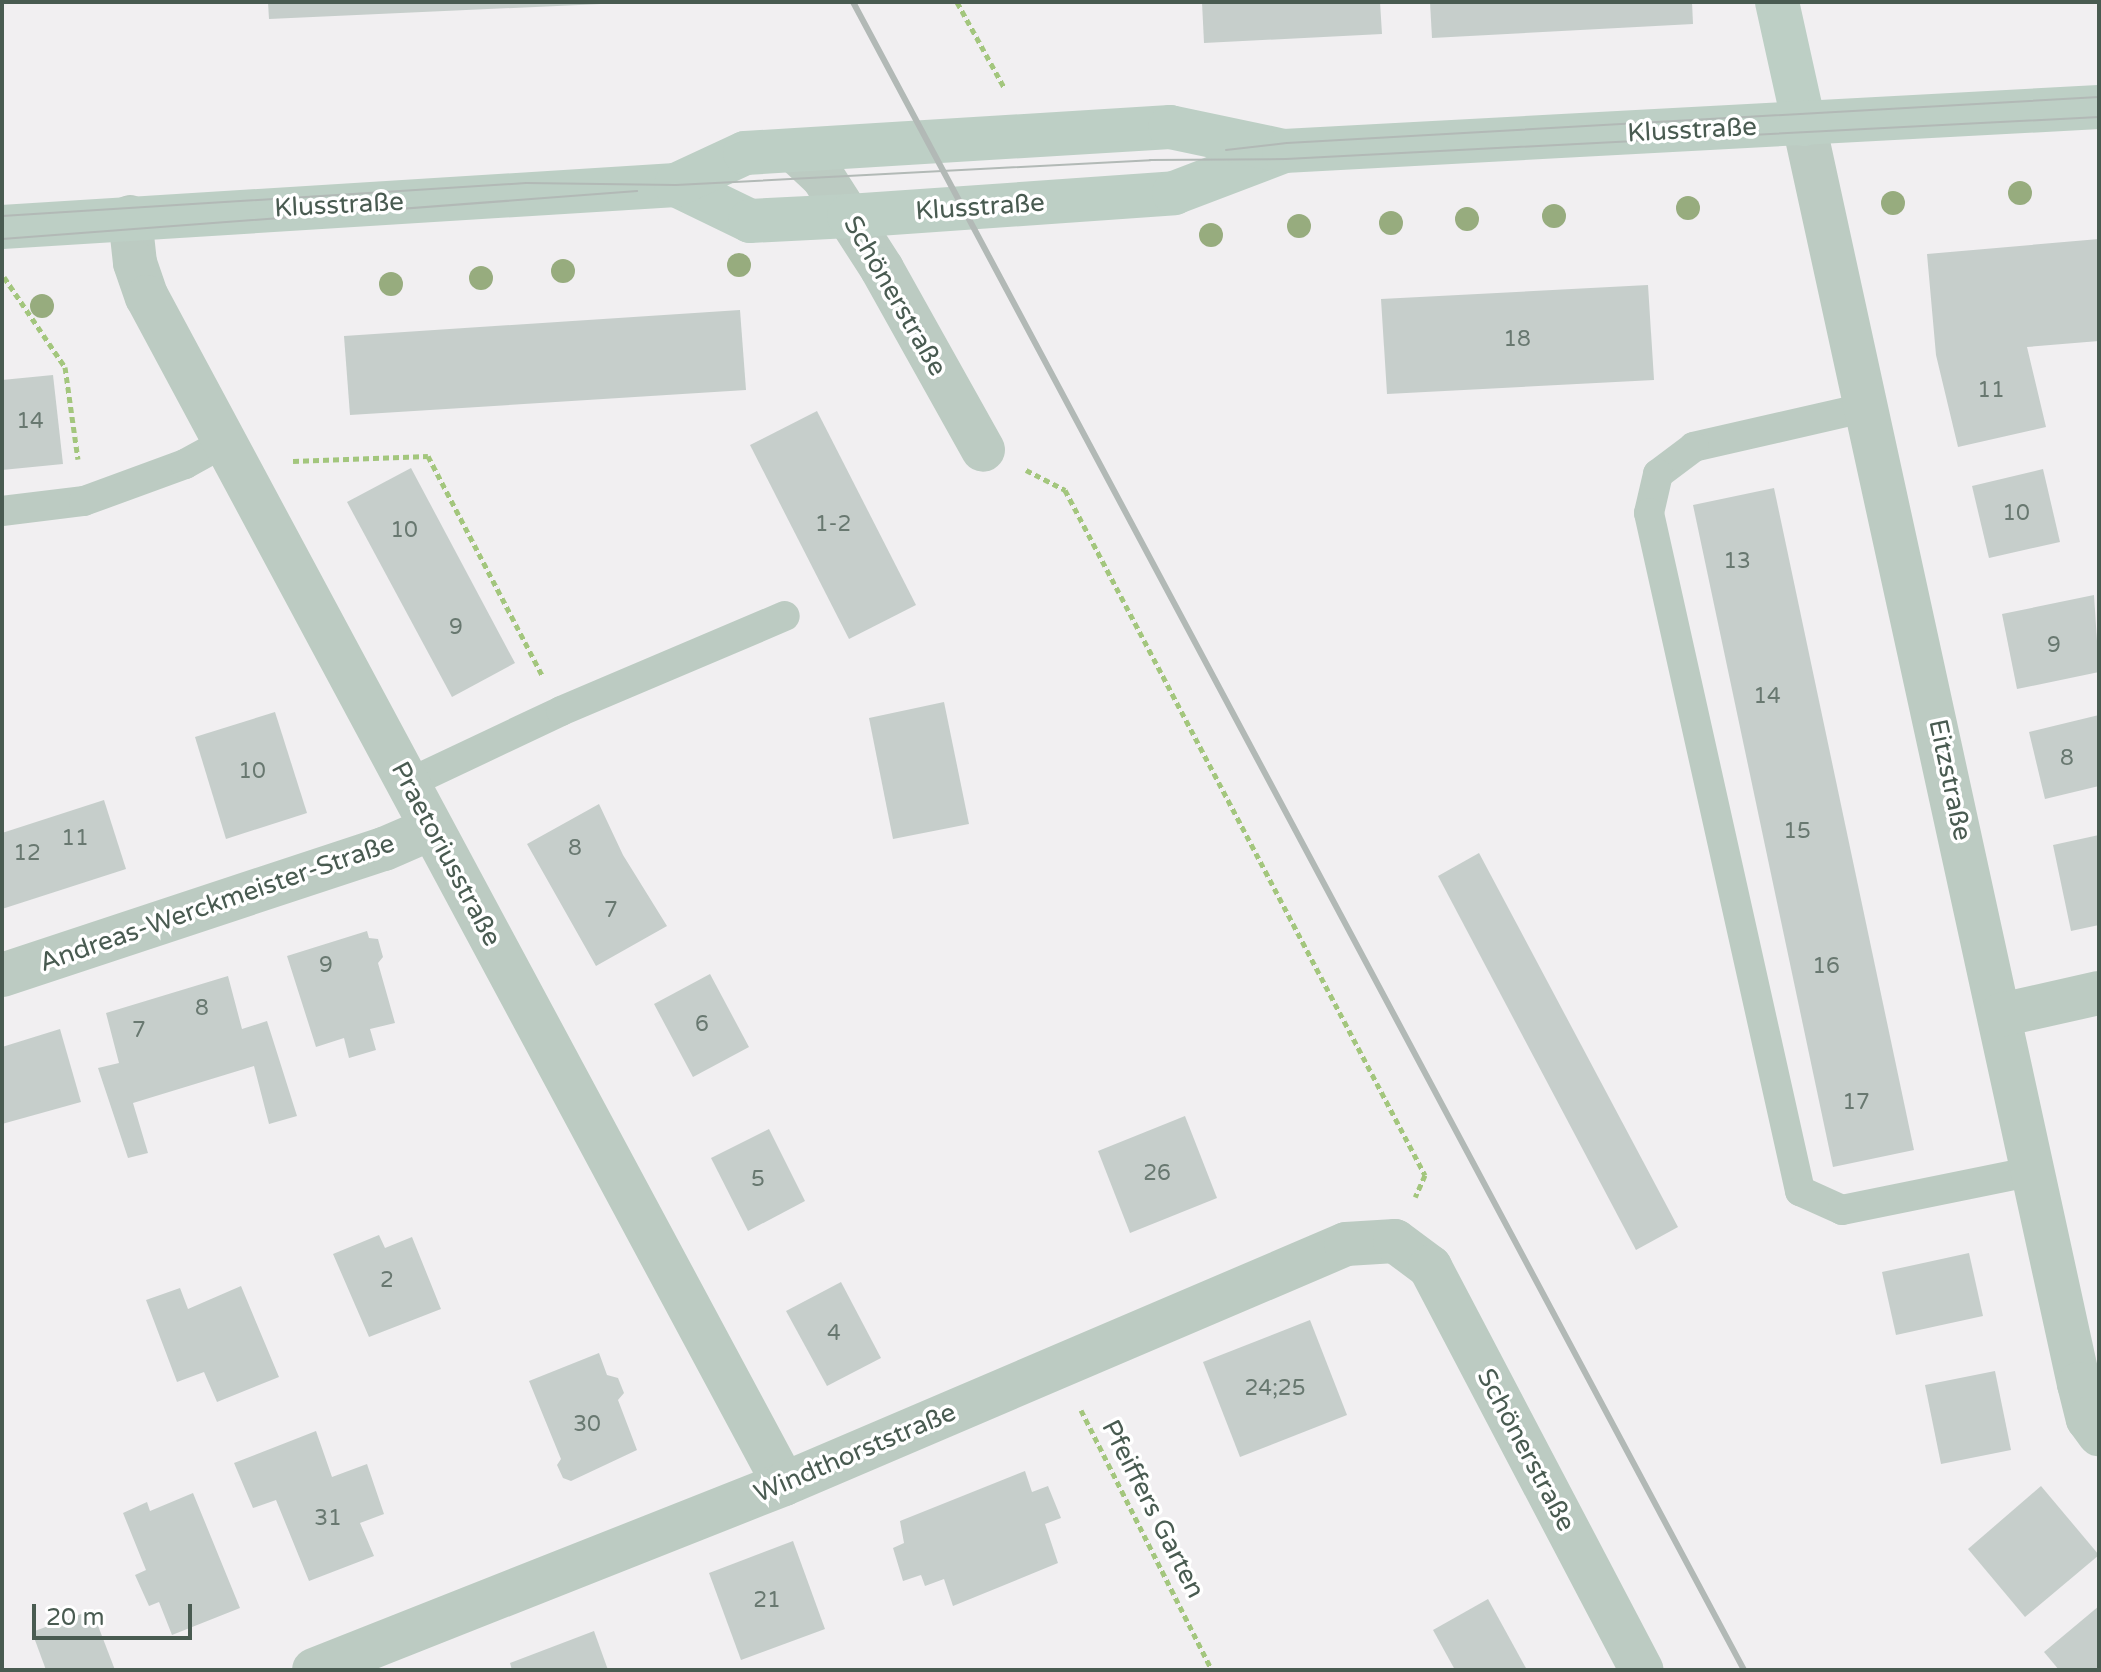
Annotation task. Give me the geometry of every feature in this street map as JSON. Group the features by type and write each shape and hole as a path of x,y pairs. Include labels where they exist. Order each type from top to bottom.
{"street":[{"path":"1777,2 1804,124"},
{"name":"Klusstraße","path":"2,227 676,185 745,153 1170,127 1284,151 2099,107"},
{"name":"Eitzstraße","path":"1804,124 2088,1419 2099,1434"},
{"name":"Schönerstraße","path":"795,151 823,177 849,216 983,450"},
{"name":"Klusstraße","path":"676,185 750,221 849,216 1174,193 1284,151"},
{"name":"Praetoriusstraße","path":"130,217 135,263 147,297 249,481 409,783 430,829 784,1484"},
{"name":"Andreas-Werckmeister-Straße","path":"2,975 384,849 430,829"},
{"path":"2001,1015 2099,993"},
{"name":"Schönerstraße","path":"1395,1241 1430,1267 1642,1670"},
{"name":"Windthorststraße","path":"314,1670 784,1484 1346,1244 1395,1241"}],"lane":[{"path":"1868,407 1694,447 1658,474 1649,513 1800,1191 1842,1210 2034,1171"},
{"path":"2,511 84,501 185,464 227,441"},
{"path":"409,783 561,711 785,616"}],"path":[{"path":"957,2 1031,137"},
{"path":"2,272 9,292 65,367 84,501"},
{"path":"983,450 1065,490 1425,1175 1395,1241"},
{"path":"249,481 282,462 428,456 561,711"},
{"name":"Pfeiffers Garten","path":"1059,1366 1212,1670"}],"building":[{"path":"268,2 601,2 601,4 269,19"},
{"path":"1202,2 1380,2 1382,34 1204,43"},
{"path":"1430,2 1692,2 1693,24 1432,38"},
{"path":"2099,239 2099,341 2027,347 2046,427 1958,447 1936,355 1927,254"},
{"path":"1648,285 1654,380 1387,394 1381,299"},
{"path":"740,310 746,390 350,415 344,336"},
{"path":"53,375 63,464 2,470 2,380"},
{"path":"817,411 916,605 849,639 750,445"},
{"path":"411,468 515,663 452,697 347,502"},
{"path":"2043,469 2060,542 1989,558 1972,486"},
{"path":"1774,488 1914,1150 1833,1167 1693,505"},
{"path":"2094,595 2099,672 2017,689 2002,614"},
{"path":"944,702 969,824 893,839 869,718"},
{"path":"275,712 307,813 226,839 195,737"},
{"path":"2099,715 2099,786 2045,799 2029,732"},
{"path":"104,800 126,869 2,909 2,833"},
{"path":"599,804 623,855 667,926 596,966 527,844"},
{"path":"2099,835 2099,925 2071,931 2053,845"},
{"path":"1479,853 1678,1227 1636,1250 1438,876"},
{"path":"367,931 369,938 378,939 383,957 378,963 395,1023 370,1029 376,1050 349,1058 344,1038 316,1047 287,956"},
{"path":"710,974 749,1047 693,1077 654,1004"},
{"path":"228,976 242,1029 267,1021 297,1116 269,1124 254,1066 133,1103 148,1153 128,1158 98,1068 119,1063 106,1013"},
{"path":"60,1029 81,1102 2,1124 2,1047"},
{"path":"1185,1116 1217,1198 1130,1233 1098,1151"},
{"path":"769,1129 805,1201 748,1231 711,1158"},
{"path":"379,1235 385,1248 412,1237 441,1309 369,1337 333,1254"},
{"path":"1969,1253 1983,1316 1896,1335 1882,1272"},
{"path":"841,1282 881,1358 827,1386 786,1311"},
{"path":"241,1286 279,1377 217,1402 204,1372 177,1382 146,1300 180,1288 188,1309"},
{"path":"1310,1320 1347,1415 1240,1457 1203,1362"},
{"path":"599,1353 607,1375 618,1378 624,1393 618,1400 637,1450 571,1481 563,1478 557,1465 561,1459 529,1381"},
{"path":"1995,1371 2011,1450 1941,1464 1925,1385"},
{"path":"316,1431 332,1477 367,1464 384,1514 360,1523 374,1556 309,1581 276,1500 253,1508 234,1463"},
{"path":"1025,1471 1032,1492 1048,1486 1061,1518 1045,1524 1058,1563 953,1606 944,1579 925,1586 921,1575 903,1581 893,1548 904,1543 900,1521"},
{"path":"2041,1486 2099,1555 2025,1617 1968,1549"},
{"path":"193,1493 240,1608 172,1635 159,1602 149,1606 135,1575 146,1570 123,1513 147,1502 150,1511"},
{"path":"793,1541 825,1629 741,1660 709,1573"},
{"path":"1488,1599 1527,1670 1455,1670 1433,1630"},
{"path":"2099,1606 2099,1670 2059,1670 2044,1652"},
{"path":"92,1610 115,1670 46,1670 32,1632"},
{"path":"594,1631 608,1670 512,1670 510,1663"}],"tram line":[{"path":"1226,150 1287,143 2099,97"},
{"path":"2,216 526,183 676,185 1150,160 1286,159 2099,117"},
{"path":"2,239 637,191"}],"railway":[{"path":"853,2 1744,1670"}]}
